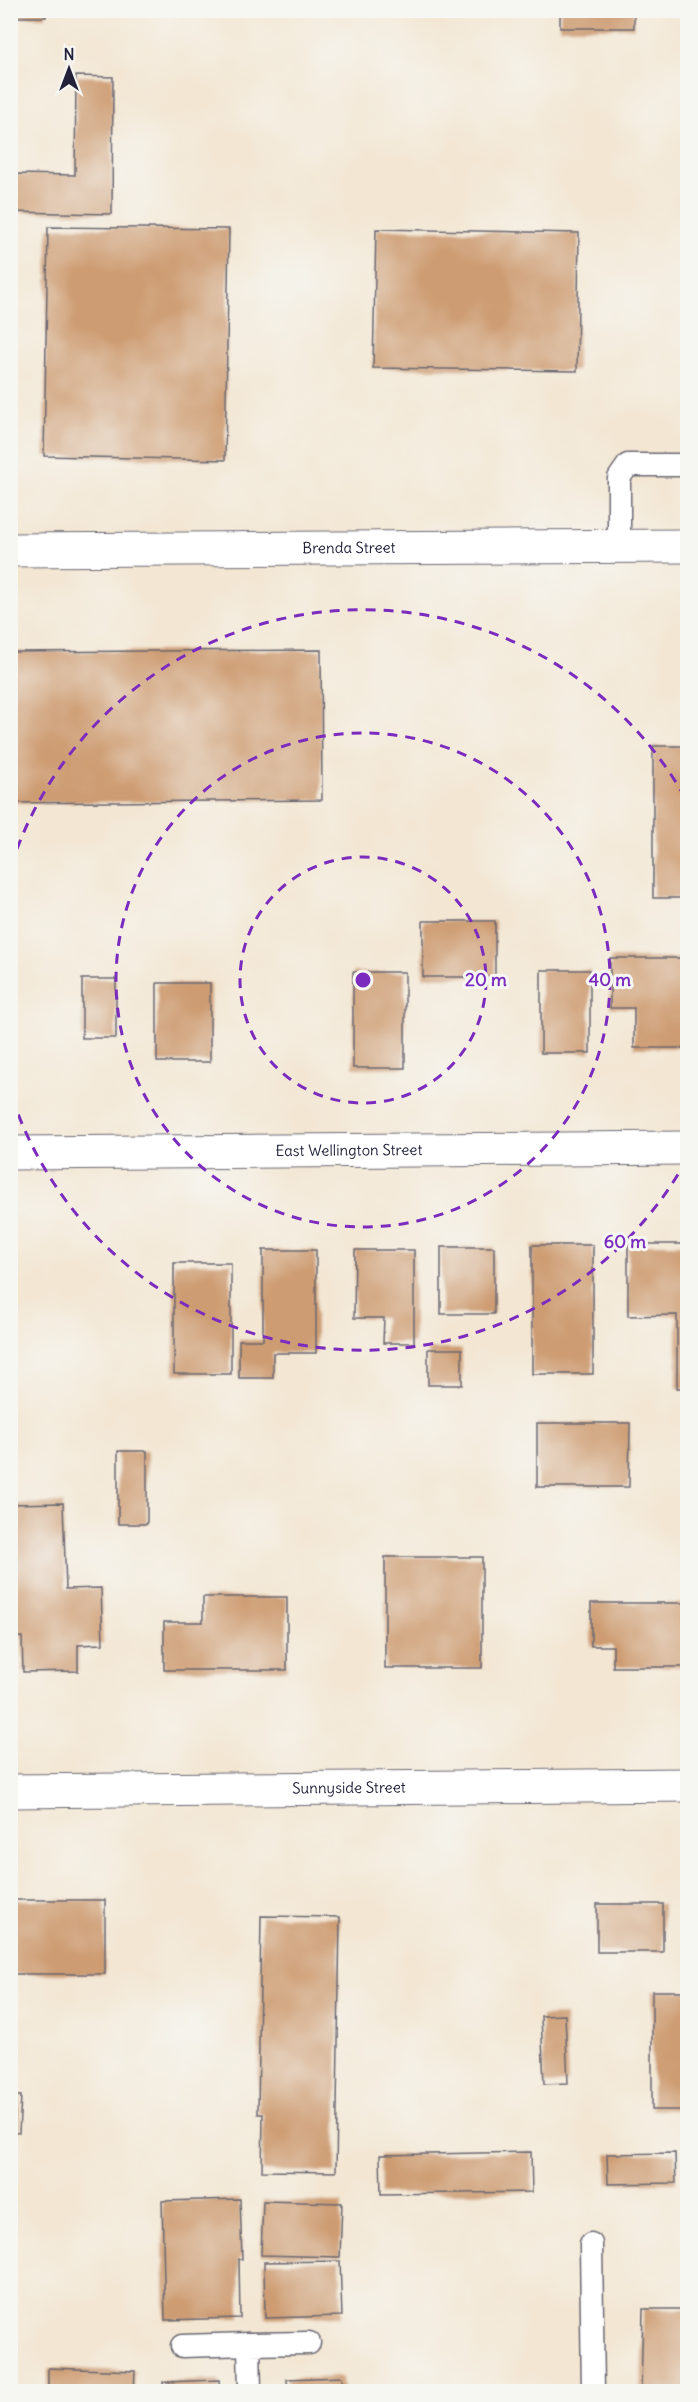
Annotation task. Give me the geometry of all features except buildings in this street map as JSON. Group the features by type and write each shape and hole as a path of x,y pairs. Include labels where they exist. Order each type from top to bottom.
{"street":[{"name":"Brenda Street","path":"10,550 687,546"},
{"name":"East Wellington Street","path":"10,1153 687,1148"},
{"name":"Sunnyside Street","path":"10,1791 687,1785"}],"lane":[{"path":"619,546 619,478 628,465 687,465"},
{"path":"591,2244 593,2391"},
{"path":"249,2343 250,2391"},
{"path":"183,2346 309,2343"}]}
